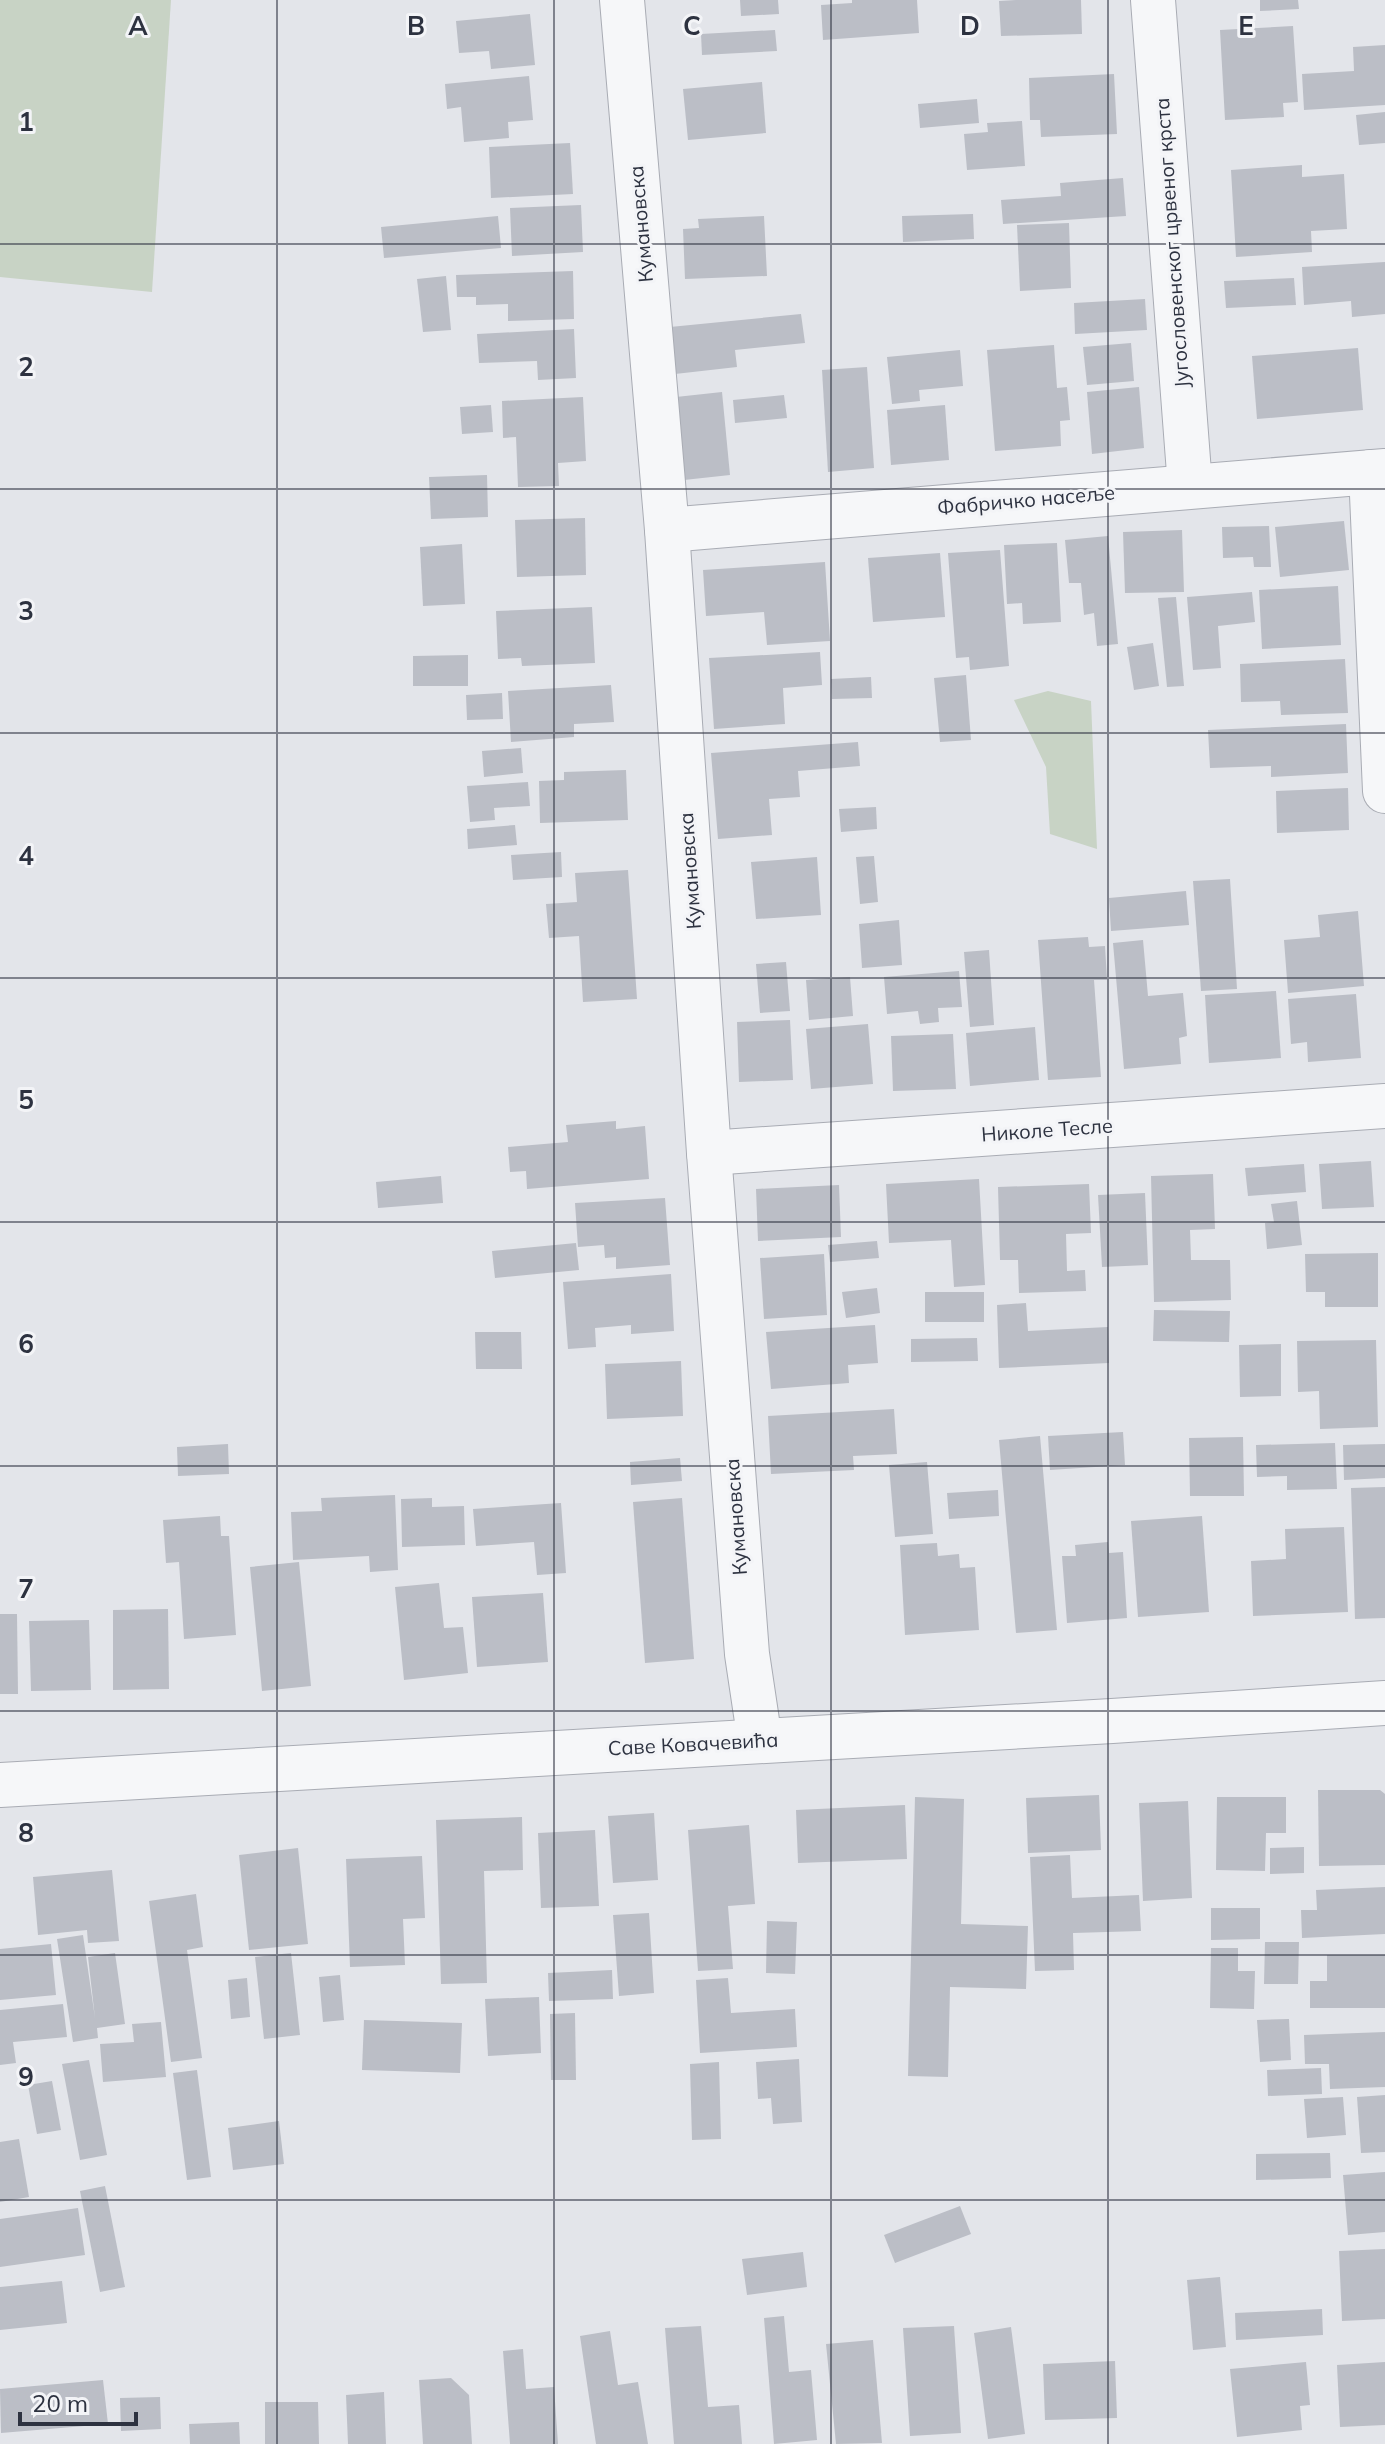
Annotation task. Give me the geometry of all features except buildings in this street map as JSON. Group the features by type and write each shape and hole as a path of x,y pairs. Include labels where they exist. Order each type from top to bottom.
{"street":[{"name":"Кумановска","path":"622,0 667,530 747,1654 760,1741"},
{"name":"Југословенског црвеног крста","path":"1153,0 1190,486"},
{"name":"Фабричко насеље","path":"667,530 1378,472"},
{"path":"1378,472 1385,791"},
{"name":"Николе Тесле","path":"709,1153 1385,1106"},
{"name":"Саве Ковачевића","path":"0,1785 1385,1703"}],"green space":[{"path":"0,0 171,0 152,292 0,277"},
{"path":"1048,691 1091,701 1097,849 1050,834 1046,767 1014,700"}]}
